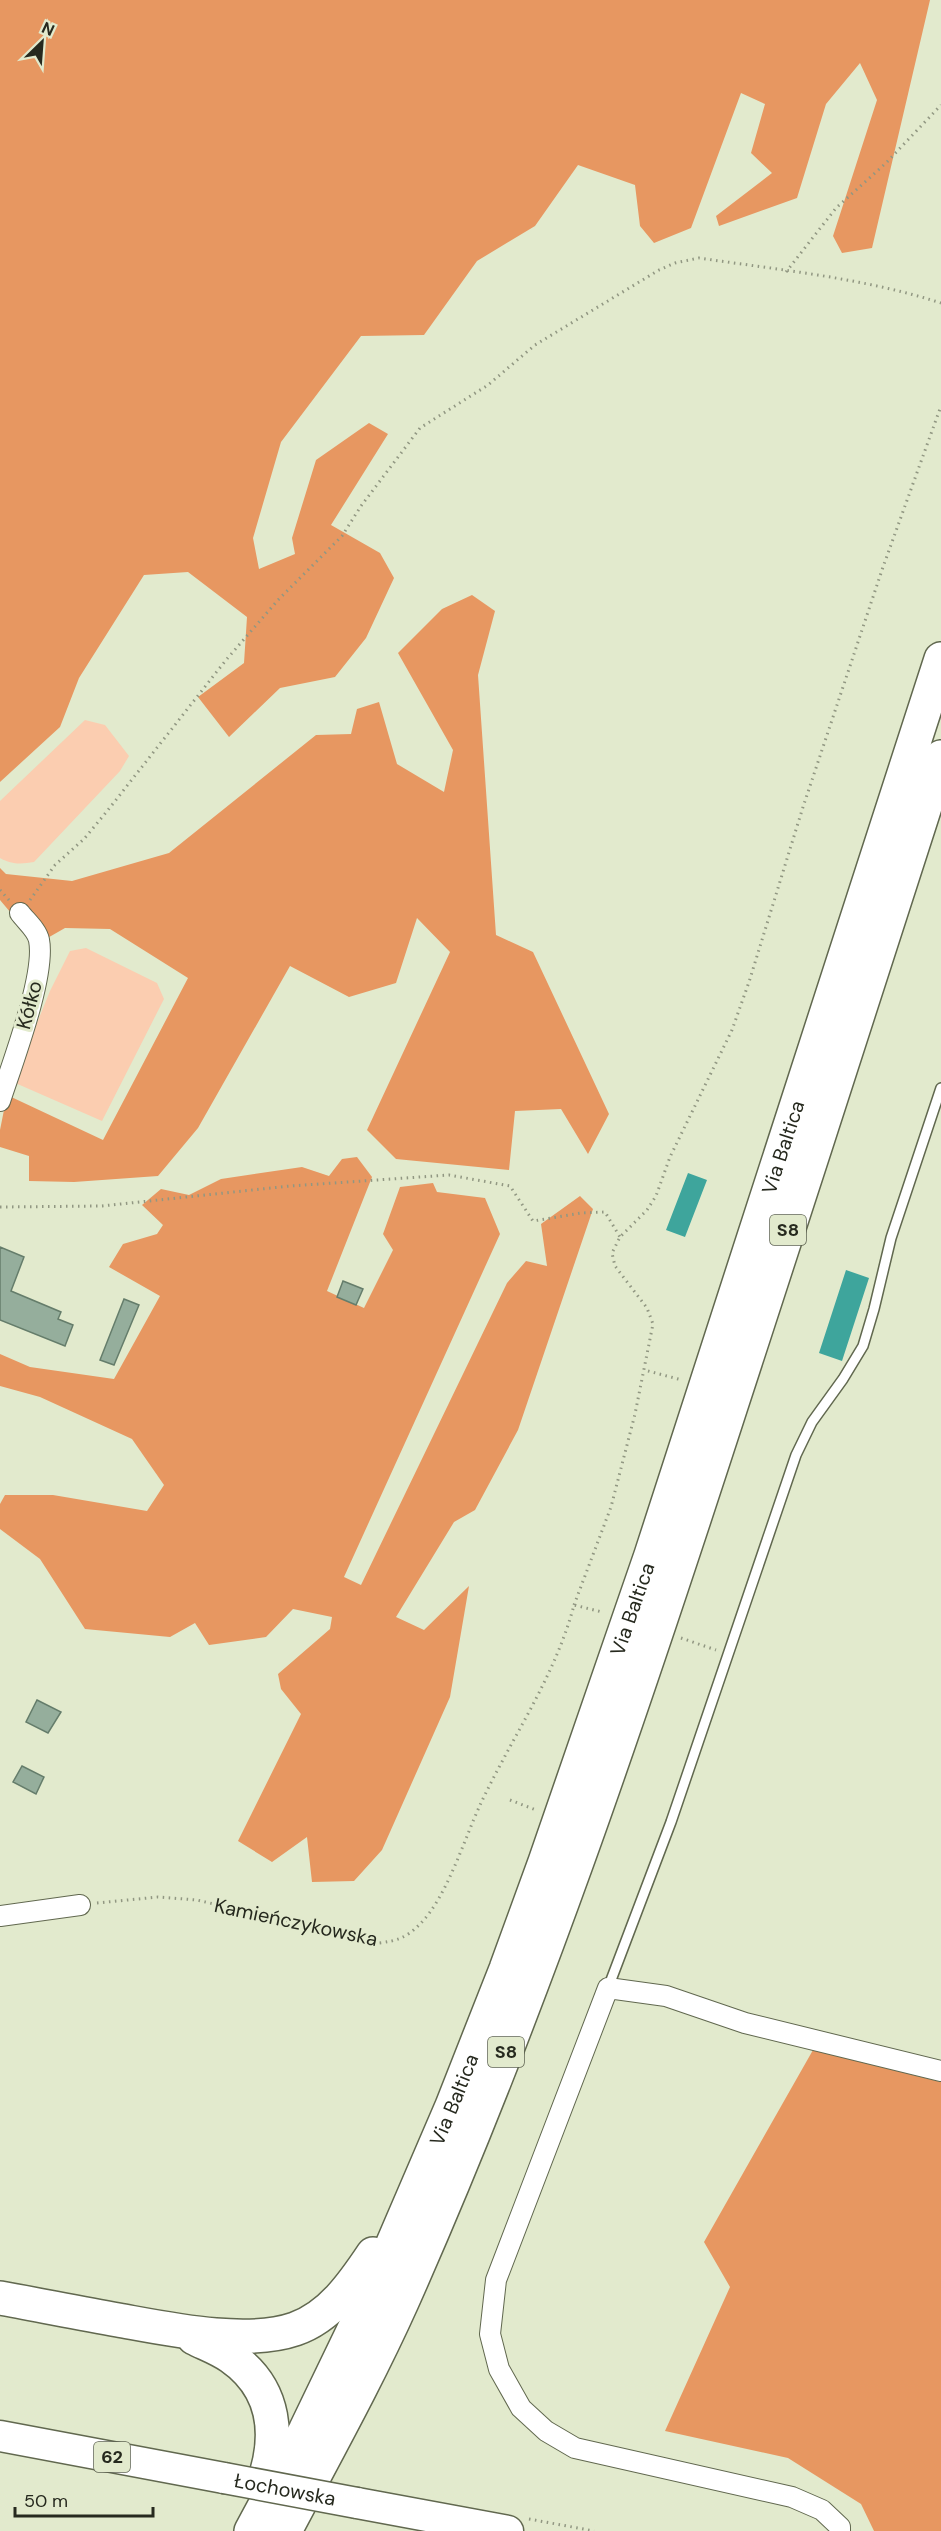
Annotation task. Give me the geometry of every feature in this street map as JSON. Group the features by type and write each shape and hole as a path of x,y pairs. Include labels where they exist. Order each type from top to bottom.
{"highway":[{"name":"Via Baltica","path":"251,2531 333,2375 421,2180 518,1937 651,1555 941,659"},
{"name":"Via Baltica","path":"285,2531 400,2306 476,2127 574,1874 673,1586 941,757"},
{"path":"0,2298 181,2331 245,2336 274,2334 296,2329 316,2318 357,2279 421,2180"},
{"path":"181,2331 230,2356 254,2377 268,2402 272,2424 269,2466 246,2531"},
{"path":"312,2531 323,2489 357,2393"}],"main road":[{"name":"Łochowska","path":"0,2436 508,2531"}],"street":[{"name":"Kółko","path":"0,1101 27,1017 41,957 38,937 20,913"},
{"path":"0,1916 80,1905"},
{"path":"840,2531 840,2527 822,2510 792,2497 575,2448 546,2431 521,2408 499,2369 490,2334 496,2280 608,1988 666,1996 745,2023 941,2071"}],"lane":[{"path":"608,1988 671,1821 796,1455 812,1422 843,1379 862,1346 874,1309 891,1238 941,1088"}],"path":[{"path":"786,272 836,208 886,164 941,105"},
{"path":"20,913 55,865 84,839 108,810 226,660 278,600 342,536 361,506 420,428 472,396 535,345 675,263 699,258 860,282 914,294 941,303"},
{"path":"0,1207 102,1206 290,1186 449,1175 510,1186 533,1221 581,1213 605,1212 620,1237 647,1210 656,1196 670,1157 732,1030 802,807 883,567 941,406"},
{"name":"Kamieńczykowska","path":"80,1905 158,1897 197,1900 379,1942 400,1940 420,1924 440,1896 481,1803 550,1671 611,1507 635,1414 653,1324 647,1308 615,1266 612,1253 620,1237"},
{"path":"650,1372 681,1380"},
{"path":"574,1605 602,1612"},
{"path":"681,1638 728,1654"},
{"path":"510,1800 535,1809"}],"shaded area":[{"path":"0,0 930,0 872,248 842,253 833,236 877,100 860,63 826,104 797,198 719,226 716,216 772,173 751,153 765,104 741,93 691,228 654,243 640,226 635,185 578,165 535,226 477,261 424,335 361,336 281,442 253,538 259,569 295,554 292,538 316,460 369,423 388,434 331,525 380,553 394,578 366,638 335,677 280,688 229,737 198,697 244,663 247,617 188,572 144,575 79,678 60,727 0,782"},
{"path":"472,595 495,611 478,675 496,935 533,952 609,1114 588,1154 561,1109 515,1111 509,1170 396,1159 367,1130 450,952 417,918 396,983 349,997 290,966 198,1128 158,1176 74,1182 29,1181 29,1156 0,1147 0,1130 7,1095 103,1140 188,978 110,929 65,928 37,944 0,900 0,868 6,874 72,881 169,853 316,735 351,734 357,709 379,702 397,764 444,792 453,750 398,653 442,609"},
{"path":"85,720 105,725 129,756 120,771 34,862 17,863 0,858 0,801"},
{"path":"86,948 157,983 164,999 102,1121 13,1082 50,991 70,951"},
{"path":"357,1157 372,1177 327,1291 364,1308 393,1250 383,1234 400,1187 433,1183 437,1192 485,1198 500,1234 344,1577 361,1585 507,1283 526,1261 547,1266 541,1224 580,1196 593,1209 518,1430 475,1510 454,1522 396,1617 424,1630 469,1586 450,1697 382,1850 354,1881 312,1882 307,1837 272,1862 238,1841 301,1714 281,1689 278,1674 330,1629 332,1617 293,1609 266,1637 209,1645 195,1623 170,1637 85,1629 40,1559 0,1529 0,1504 5,1495 53,1495 147,1511 164,1485 132,1439 40,1397 0,1386 0,1354 30,1367 114,1379 160,1296 109,1267 123,1244 157,1234 163,1225 142,1205 161,1189 189,1195 221,1179 302,1167 329,1176 342,1159"},
{"path":"813,2050 941,2082 941,2531 874,2531 861,2504 788,2458 665,2431 730,2287 704,2242"}],"water":[{"path":"688,1173 707,1180 685,1237 666,1230"},
{"path":"846,1270 869,1278 842,1361 819,1353"}],"building":[{"path":"0,1247 24,1257 11,1291 61,1312 58,1319 73,1325 65,1346 0,1320"},
{"path":"343,1281 363,1289 356,1305 337,1297"},
{"path":"124,1299 139,1305 114,1365 100,1360"},
{"path":"37,1700 61,1712 48,1733 26,1722"},
{"path":"22,1766 44,1777 36,1794 13,1782"}]}
